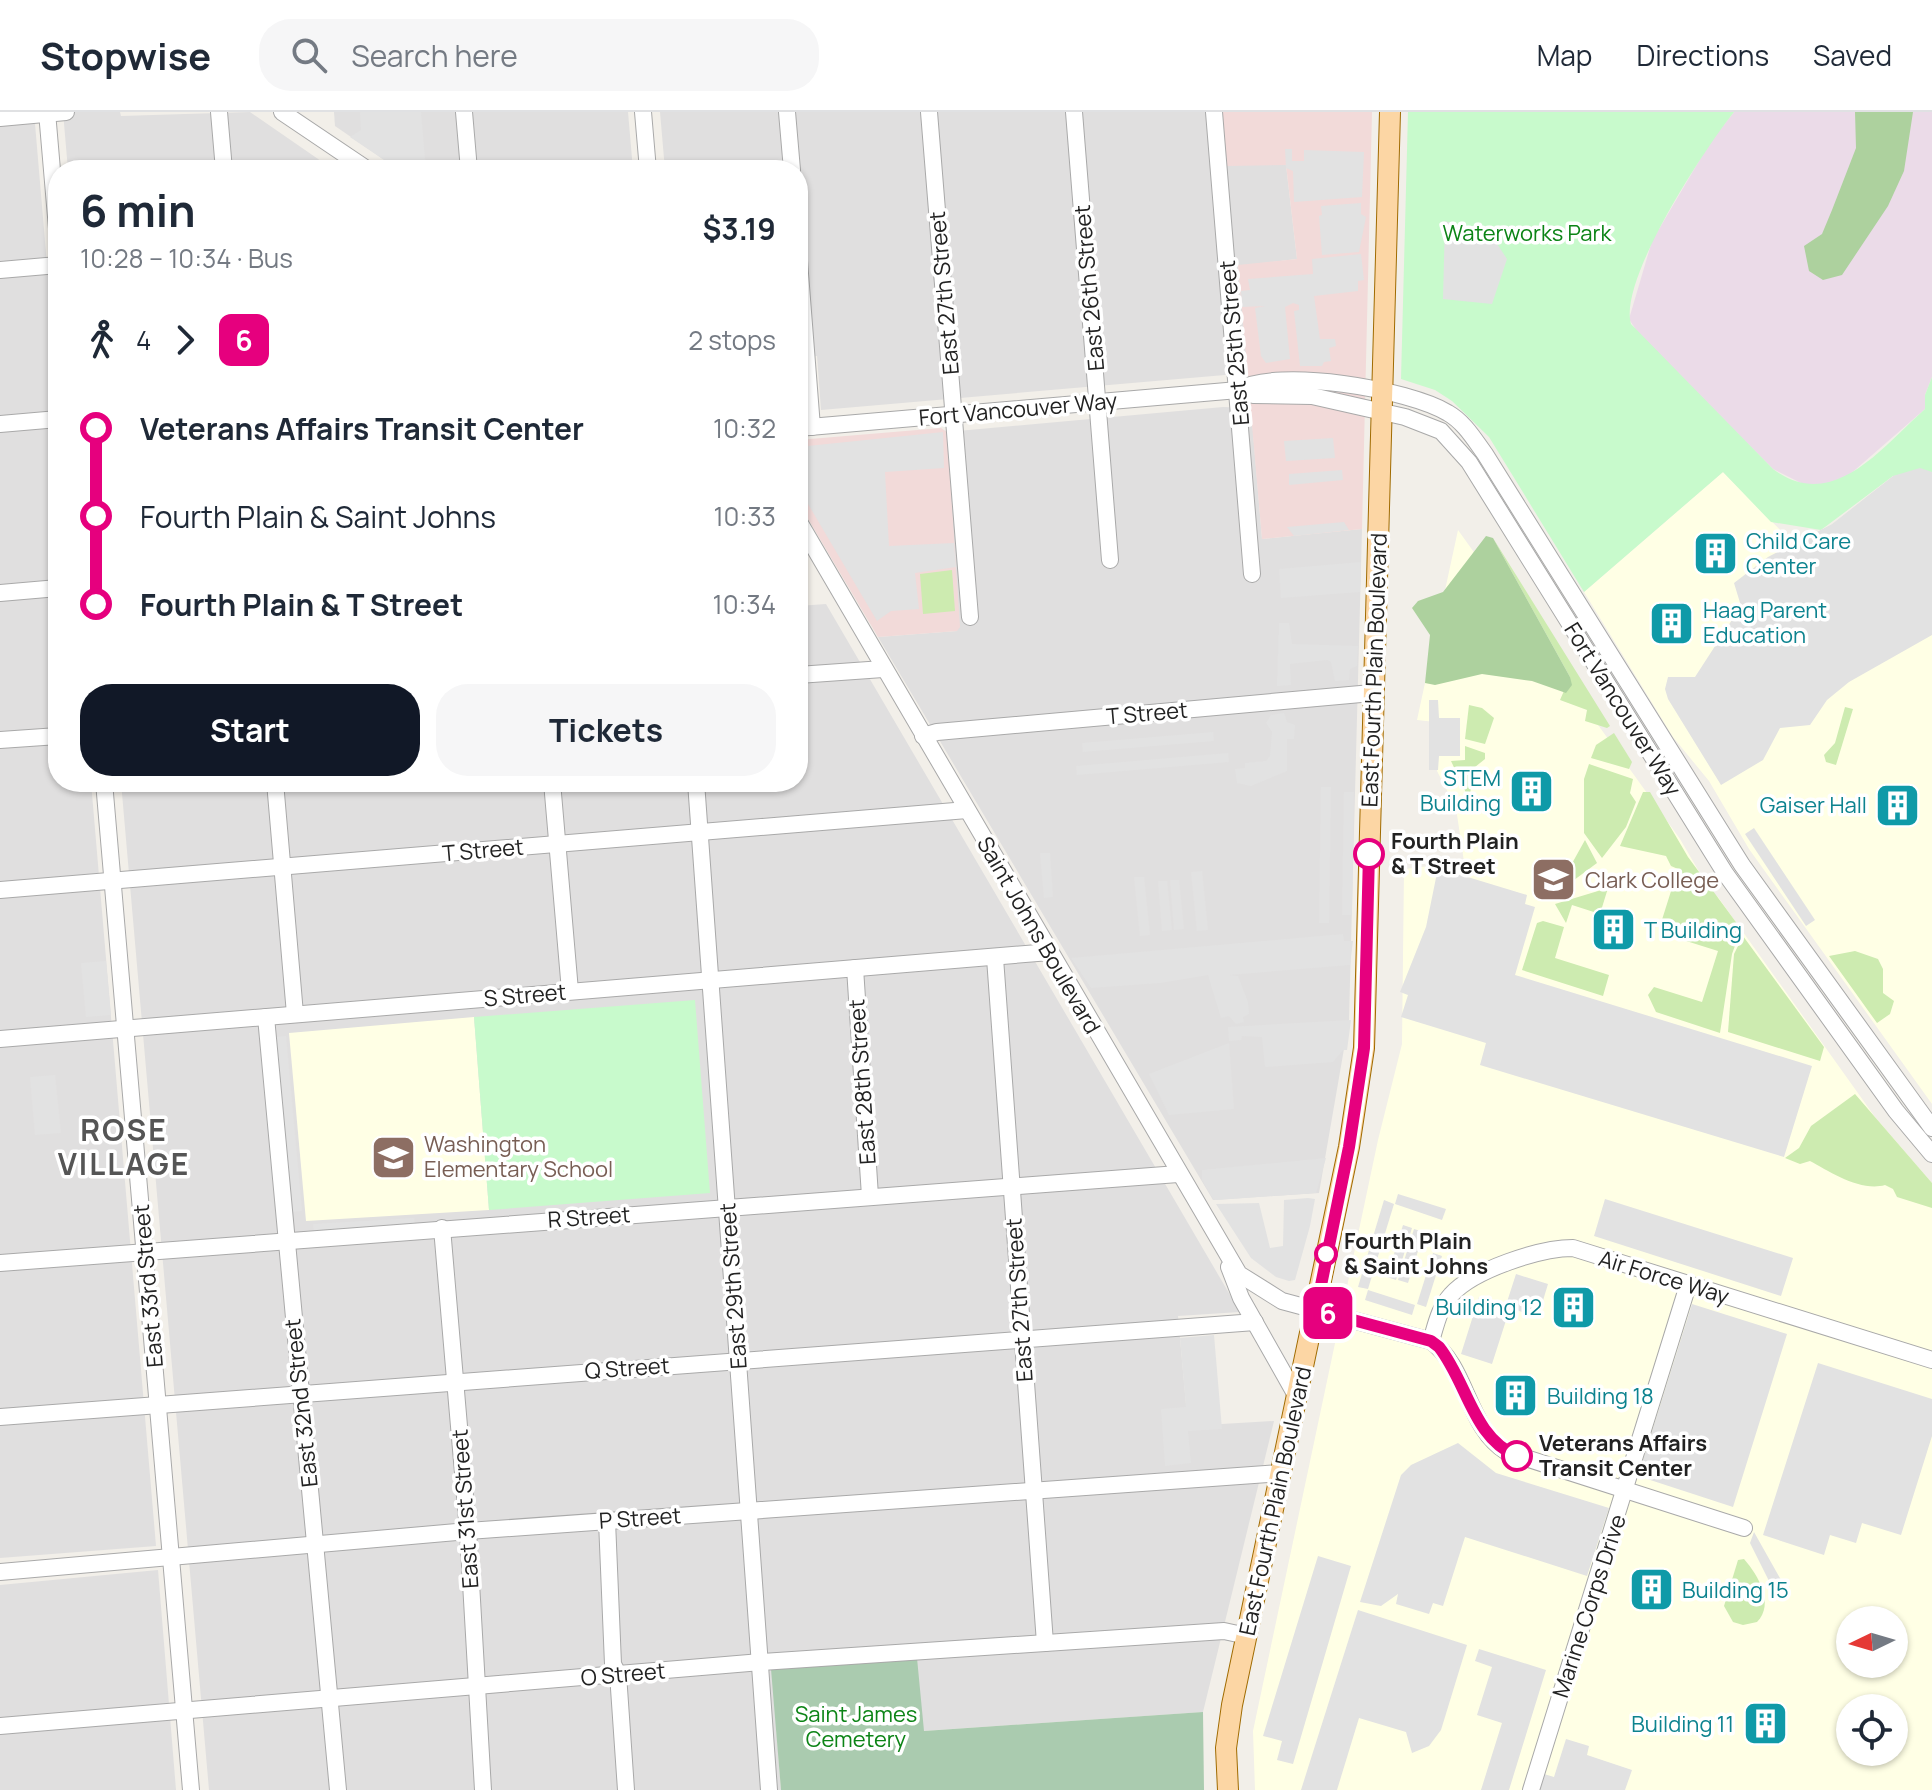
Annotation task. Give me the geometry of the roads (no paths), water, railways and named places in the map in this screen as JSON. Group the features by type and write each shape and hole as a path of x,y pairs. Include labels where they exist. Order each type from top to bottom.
{"main road":[{"name":"East Fourth Plain Boulevard","path":"1228,1790 1227,1735 1349,1147 1364,1048 1390,112"}],"street":[{"path":"0,118 66,112"},
{"path":"219,112 223,160"},
{"path":"282,112 353,160"},
{"path":"464,112 468,160"},
{"path":"643,112 647,160"},
{"path":"787,112 791,160"},
{"name":"East 27th Street","path":"929,112 970,617"},
{"name":"East 26th Street","path":"1074,112 1110,560"},
{"name":"East 25th Street","path":"1214,112 1252,574"},
{"path":"47,113 51,160"},
{"path":"0,270 48,266"},
{"name":"Fort Vancouver Way","path":"808,427 1238,390 1253,395 1381,402 1447,412 1485,454 1742,865 1932,1128"},
{"name":"Fort Vancouver Way","path":"1381,402 1441,431 1469,462 1725,873 1889,1101 1932,1154"},
{"path":"0,424 48,420"},
{"name":"Saint Johns Boulevard","path":"808,540 1225,1255 1239,1274 1268,1295 1431,1341"},
{"path":"0,593 48,589"},
{"path":"808,674 883,669"},
{"name":"T Street","path":"923,736 949,730 1372,693"},
{"path":"0,740 48,737"},
{"name":"East 33rd Street","path":"105,792 191,1790"},
{"path":"276,792 295,1014"},
{"path":"553,792 570,991"},
{"name":"East 29th Street","path":"697,792 769,1790"},
{"name":"T Street","path":"0,890 967,810"},
{"name":"S Street","path":"0,1039 1050,952"},
{"name":"East 27th Street","path":"995,958 1045,1643"},
{"name":"East 28th Street","path":"855,968 870,1196"},
{"name":"East 32nd Street","path":"266,1017 338,1790"},
{"name":"R Street","path":"0,1263 1178,1174"},
{"name":"East 31st Street","path":"442,1228 468,1531 483,1790"},
{"name":"Air Force Way","path":"1431,1341 1439,1312 1451,1295 1467,1282 1552,1248 1573,1248 1932,1360"},
{"path":"1225,1255 1255,1322 1297,1397"},
{"name":"Marine Corps Drive","path":"1531,1790 1688,1285"},
{"name":"Q Street","path":"0,1417 1255,1322"},
{"path":"1431,1341 1446,1355 1487,1434 1499,1447 1744,1528"},
{"name":"P Street","path":"0,1572 468,1531 1033,1488 1281,1473"},
{"path":"607,1521 613,1664 618,1674 626,1790"},
{"name":"O Street","path":"0,1726 761,1662 1224,1631 1247,1636"},
{"path":"1218,1790 1228,1790"}],"place":[{"name":"Child Care Center","path":"1715,554"},
{"name":"Haag Parent Education","path":"1672,623"},
{"name":"STEM Building","path":"1532,791"},
{"name":"Gaiser Hall","path":"1898,805"},
{"name":"Fourth Plain & T Street","path":"1369,854"},
{"name":"Clark College","path":"1554,880"},
{"name":"T Building","path":"1613,930"},
{"name":"Washington Elementary School","path":"393,1157"},
{"name":"Fourth Plain & Saint Johns","path":"1326,1254"},
{"name":"Building 12","path":"1573,1307"},
{"name":"Building 18","path":"1516,1396"},
{"name":"Veterans Affairs Transit Center","path":"1517,1456"},
{"name":"Building 15","path":"1651,1590"},
{"name":"Building 11","path":"1765,1724"}],"district":[{"name":"ROSE VILLAGE","path":"124,1146"}],"park label":[{"name":"Waterworks Park","path":"1527,233"},
{"name":"Saint James Cemetery","path":"856,1726"}]}
